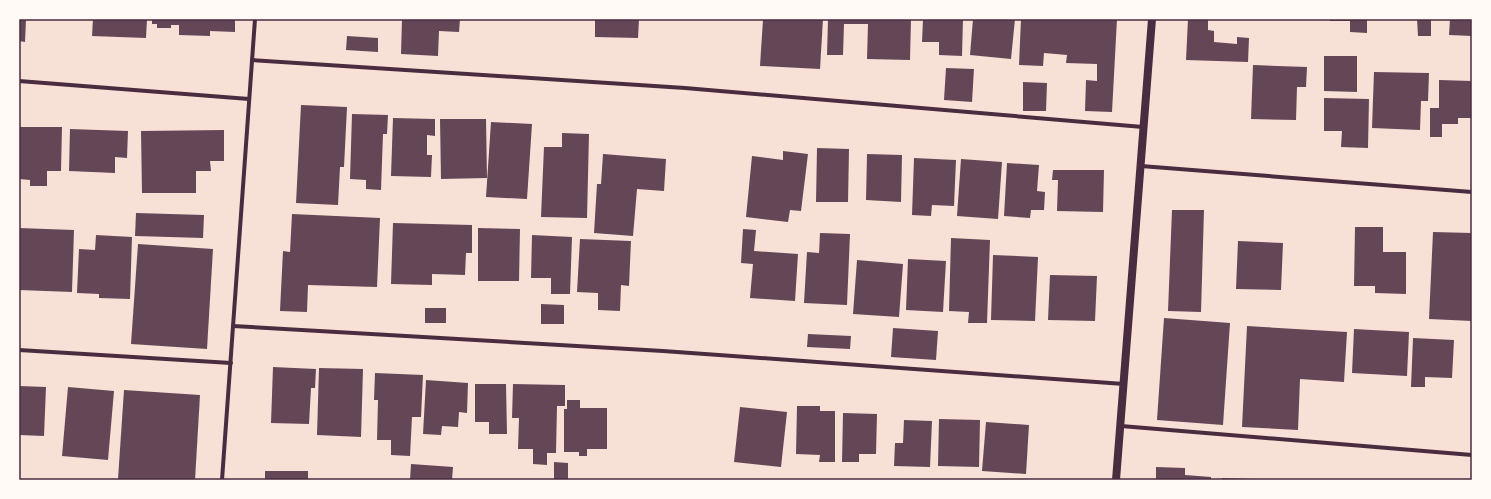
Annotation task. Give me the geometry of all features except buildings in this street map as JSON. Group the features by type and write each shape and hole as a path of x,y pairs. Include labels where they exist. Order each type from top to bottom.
{"main road":[{"path":"1116,480 1152,19"}],"street":[{"path":"222,480 255,19"},
{"path":"252,60 685,88 1143,127"},
{"path":"19,81 249,99"},
{"path":"1140,166 1472,192"},
{"path":"233,326 671,352 1124,384"},
{"path":"19,350 231,363"},
{"path":"1121,426 1472,455"}]}
